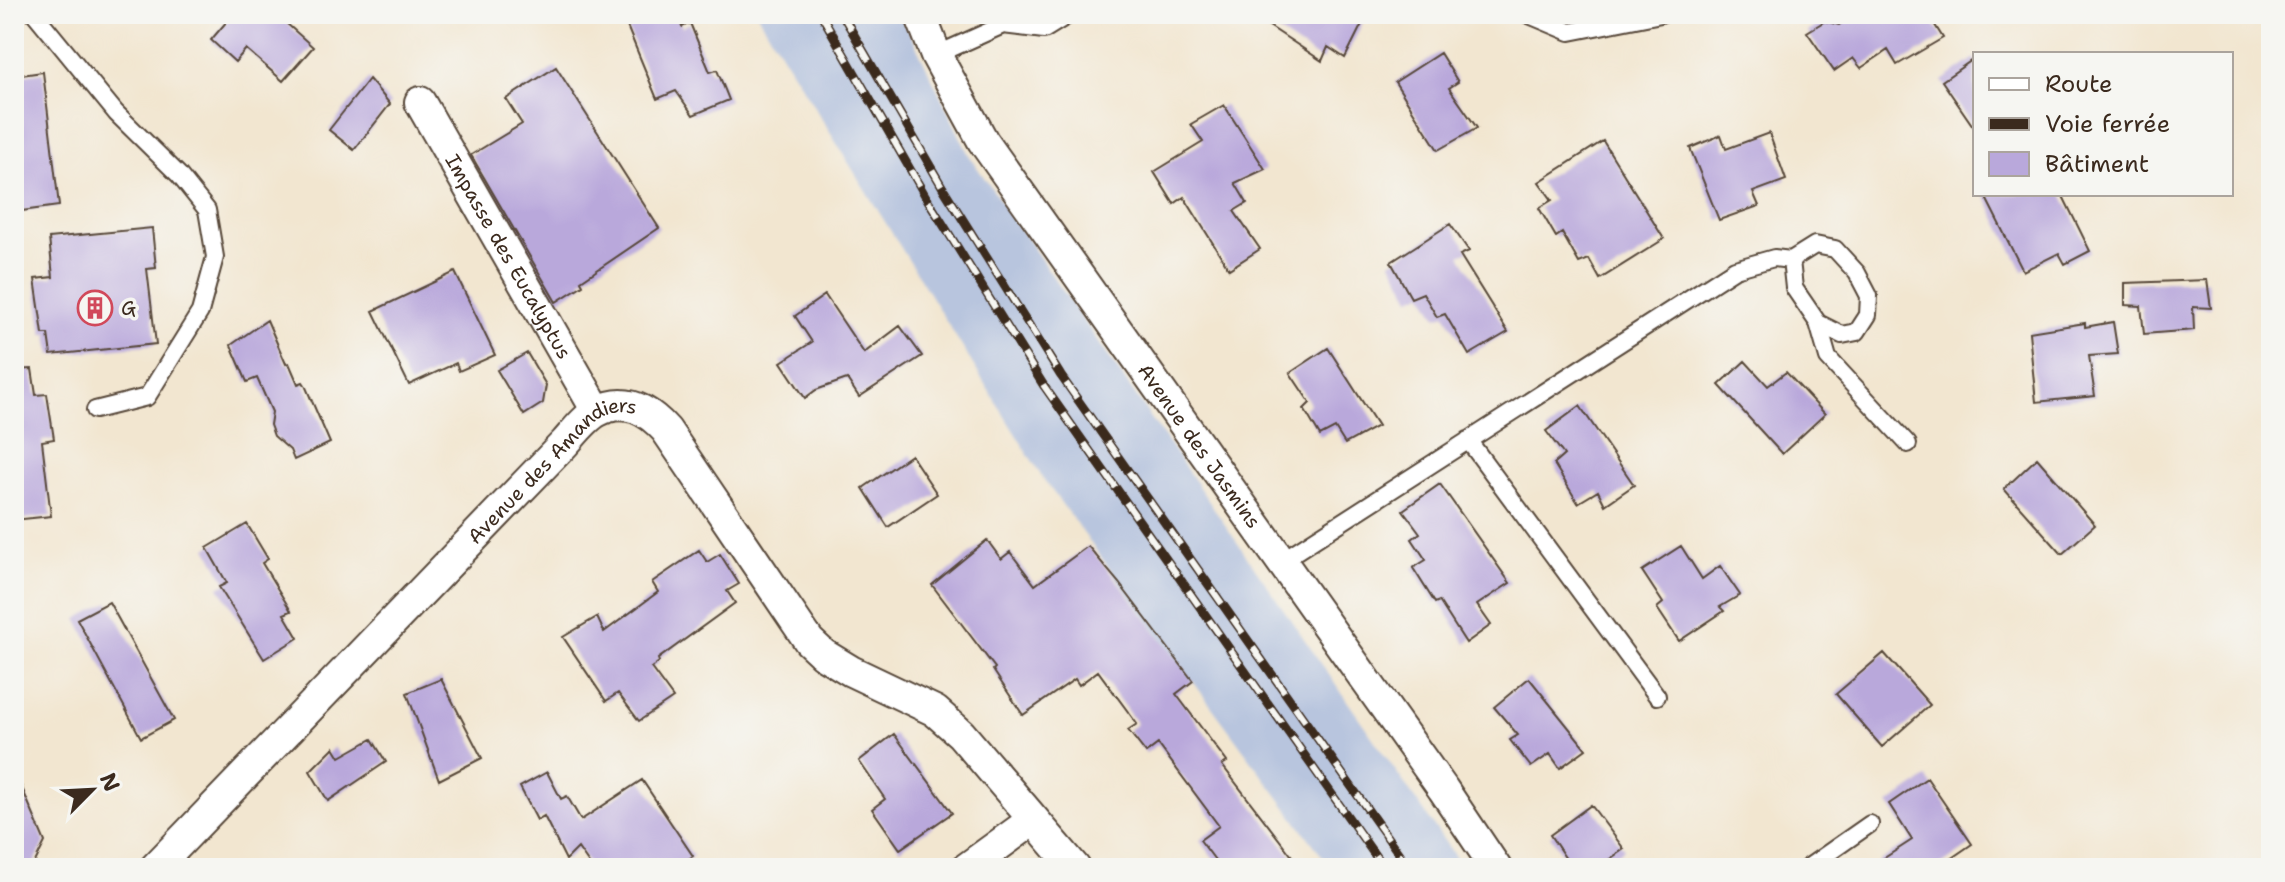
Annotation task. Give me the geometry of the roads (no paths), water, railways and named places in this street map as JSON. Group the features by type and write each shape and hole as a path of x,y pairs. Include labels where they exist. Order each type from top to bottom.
{"street":[{"name":"Avenue des Jasmins","path":"920,14 936,55 983,141 1496,868"},
{"name":"Impasse des Eucalyptus","path":"420,102 597,411"},
{"name":"Avenue des Amandiers","path":"155,868 597,411 621,406 636,407 651,413 666,430 809,641 823,654 851,671 935,711 961,734 1075,868"},
{"path":"967,868 1033,820"}],"lane":[{"path":"35,14 116,113 179,175 207,210 215,257 200,312 147,397 95,410"},
{"path":"936,55 1006,20 1044,30 1070,14"},
{"path":"1527,14 1570,32 1661,14"},
{"path":"1281,561 1735,269 1774,258 1791,260 1815,245 1835,249 1857,273 1869,296 1868,315 1857,332 1842,335 1818,323"},
{"path":"1791,260 1794,288 1818,323 1828,358 1908,444"},
{"path":"1468,440 1657,696"},
{"path":"1807,868 1870,824"}],"railway":[{"path":"821,14 926,197 1044,386 1384,868"},
{"path":"842,14 943,188 1061,376 1409,868"}],"place":[{"name":"G","path":"95,308"}]}
